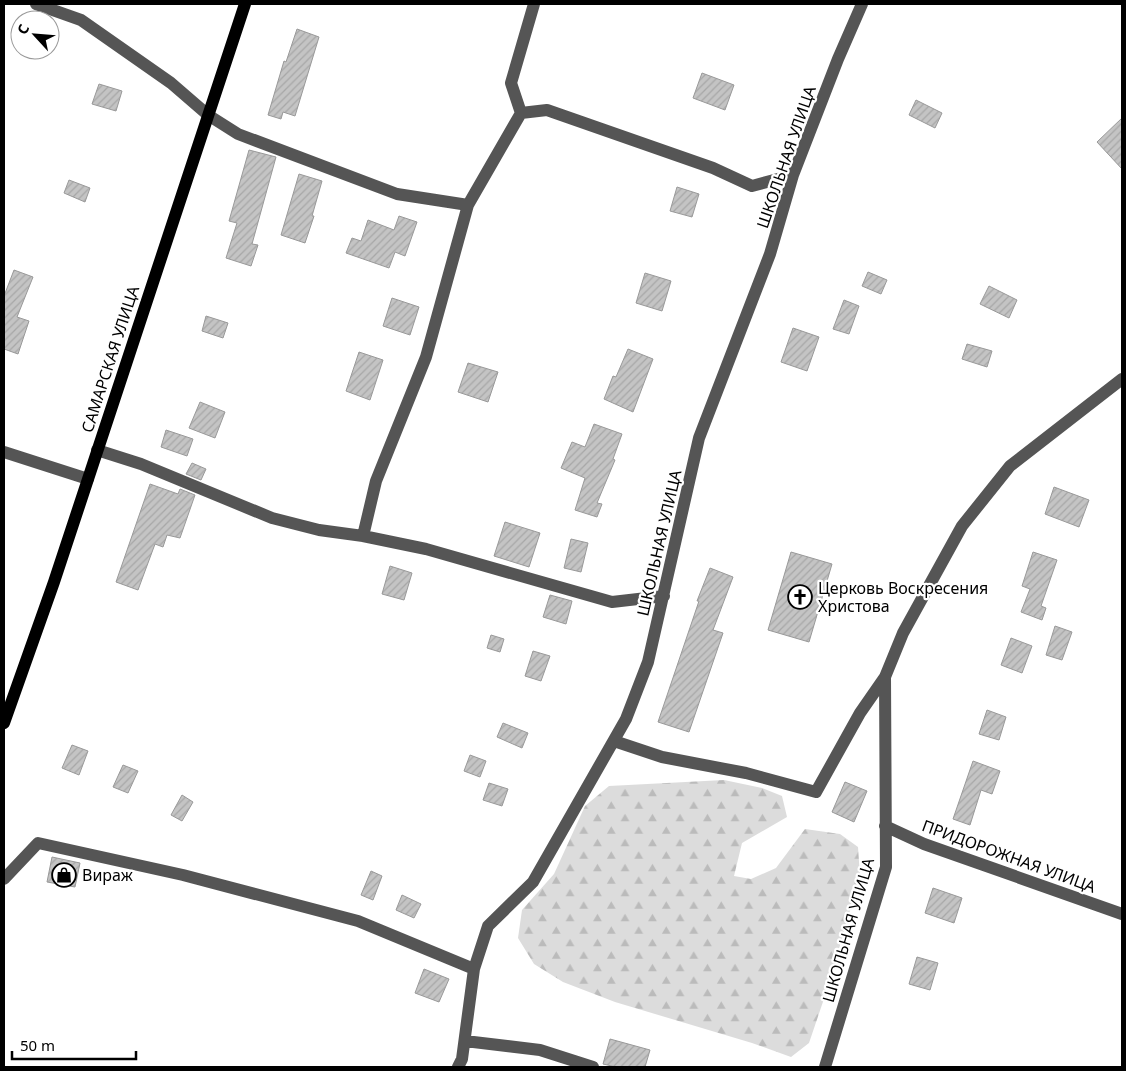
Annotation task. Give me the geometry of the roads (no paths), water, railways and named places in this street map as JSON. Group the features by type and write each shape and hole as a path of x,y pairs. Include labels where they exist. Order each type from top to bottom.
{"main road":[{"name":"САМАРСКАЯ УЛИЦА","path":"4,724 54,582 244,4"}],"street":[{"path":"36,4 81,20 171,83 208,115 238,134 397,194 468,206"},
{"path":"363,536 376,481 426,357 468,206 521,113 511,83 534,4"},
{"name":"ШКОЛЬНАЯ УЛИЦА","path":"458,1067 462,1059 474,970 488,926 533,882 614,741 626,718 648,662 699,438 770,254 793,174 838,59 862,4"},
{"path":"521,113 547,110 712,168 752,186 793,174"},
{"name":"ШКОЛЬНАЯ УЛИЦА","path":"825,1067 886,867 885,677 903,633 962,526 1010,466 1122,379"},
{"path":"97,450 141,464 272,518 319,530 363,536 426,549 612,602 664,596"},
{"path":"4,452 88,479"},
{"path":"614,741 662,757 746,772 816,792 860,713 885,677"},
{"name":"ПРИДОРОЖНАЯ УЛИЦА","path":"885,826 924,844 1122,914"},
{"path":"4,879 38,843 183,875 358,921 474,970"},
{"path":"465,1040 540,1050 593,1067"}],"place":[{"name":"Церковь Воскресения Христова","path":"800,597"},
{"name":"Вираж","path":"64,875"}]}
